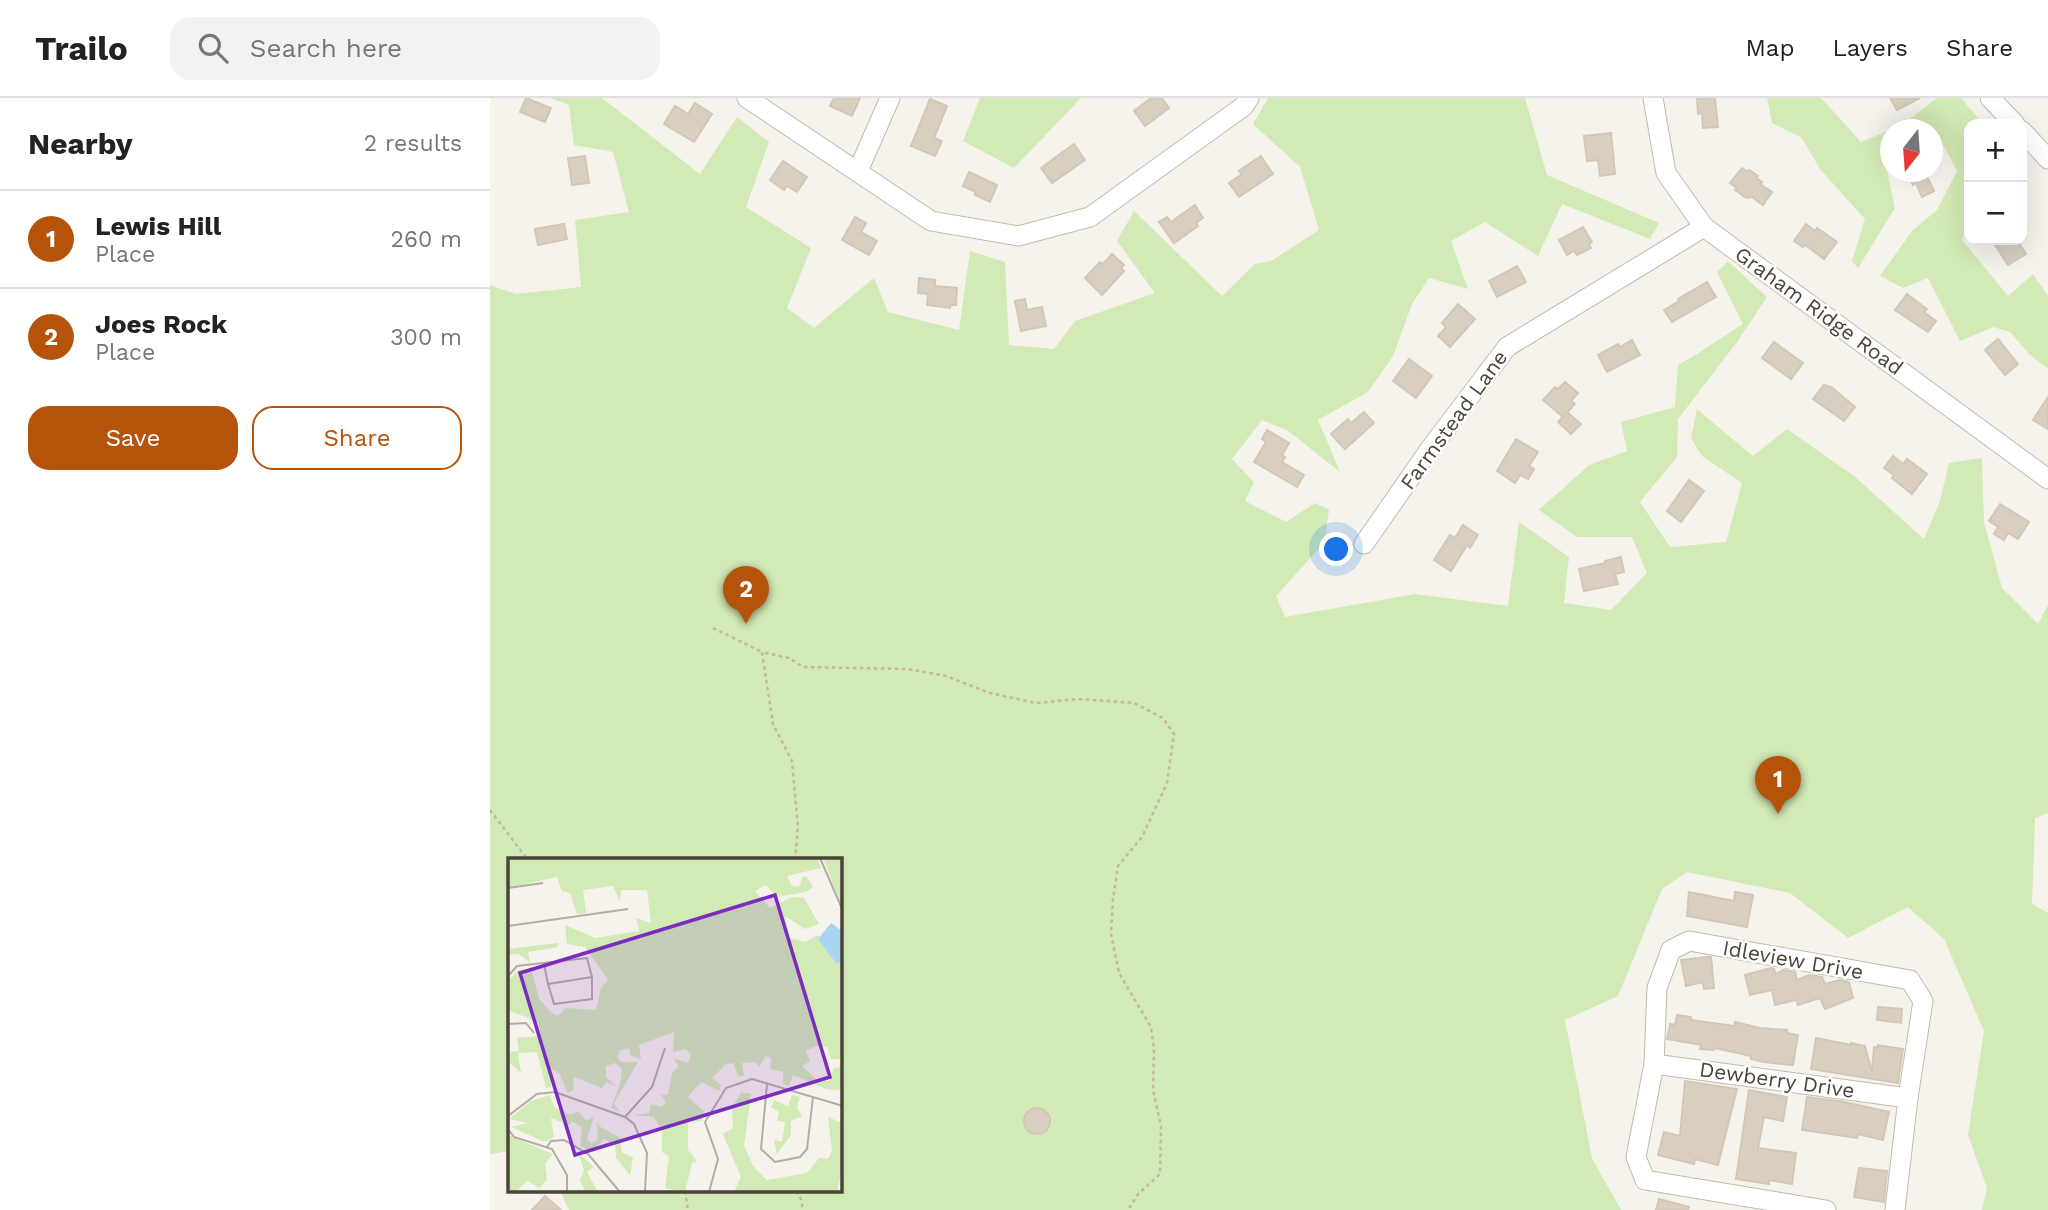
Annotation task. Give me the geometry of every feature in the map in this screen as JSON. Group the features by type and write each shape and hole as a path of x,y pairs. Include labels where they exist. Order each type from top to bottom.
{"street":[{"path":"747,98 931,221 1018,236 1090,217 1244,106 1249,98"},
{"path":"858,171 890,98"},
{"name":"Graham Ridge Road","path":"1653,98 1666,173 1704,226 2048,479"},
{"path":"1990,98 2010,119"},
{"path":"2027,136 2048,159"},
{"name":"Farmstead Lane","path":"1364,544 1430,449 1507,346 1704,226"},
{"name":"Idleview Drive","path":"1654,1064 1657,988 1671,950 1689,941 1910,980 1923,1001 1908,1098"},
{"path":"1654,1064 1636,1157 1645,1180 1826,1210"},
{"name":"Dewberry Drive","path":"1654,1064 1908,1098"},
{"path":"1895,1210 1908,1098"}],"path":[{"path":"713,628 762,652 789,659 803,667 908,669 946,676 990,693 1036,703 1077,699 1133,703 1163,718 1174,734 1167,783 1142,837 1118,866 1113,899 1111,934 1119,973 1151,1027 1154,1049 1153,1090 1161,1126 1160,1174 1138,1194 1128,1210"},
{"path":"762,652 773,724 792,761 798,827 795,858"},
{"path":"490,810 526,858"},
{"path":"685,1192 688,1210"},
{"path":"797,1192 803,1210"}],"green space":[{"path":"550,98 602,98 700,174 737,117 769,142 746,207 811,248 787,308 814,328 874,278 888,312 959,330 970,251 1005,262 1009,345 1054,349 1075,321 1155,293 1117,241 1134,211 1222,296 1255,264 1271,261 1319,230 1300,167 1253,124 1268,98 1525,98 1547,175 1659,223 1650,239 1562,204 1538,256 1485,222 1451,241 1468,289 1429,278 1412,304 1393,356 1368,392 1318,420 1340,472 1287,430 1262,420 1232,459 1254,482 1245,501 1286,522 1315,503 1329,510 1324,543 1276,596 1285,617 1415,594 1508,606 1519,522 1569,557 1564,603 1611,610 1647,573 1632,537 1577,537 1539,510 1589,465 1627,451 1621,422 1675,407 1678,365 1743,324 1717,272 1728,261 1767,297 1737,342 1678,419 1677,457 1640,502 1670,547 1726,542 1742,483 1702,456 1691,438 1697,409 1753,456 1787,429 1854,476 1924,539 1940,501 1949,463 1982,458 1984,522 2002,588 2038,624 2048,605 2048,813 2035,818 2032,904 2048,913 2048,1210 1982,1210 1987,1188 1968,1135 1984,1031 1944,939 1908,907 1848,938 1790,893 1687,872 1662,889 1618,996 1565,1020 1592,1158 1621,1210 569,1210 560,1192 842,1192 842,858 508,858 508,1151 490,1154 490,285 516,294 581,287 575,220 629,212 613,152 574,145 569,105"},
{"path":"980,98 1081,98 1014,168 963,141"},
{"path":"1767,98 1821,98 1861,142 1880,134 1880,182 1889,182 1895,208 1858,268 1852,261 1865,219 1820,169 1802,138 1772,123"},
{"path":"1937,98 1961,98 1979,119 1964,119 1962,240 2008,296 2033,274 2048,296 2048,369 2029,354 2010,332 1993,327 1960,341 1928,278 1903,288 1880,276 1912,231 1937,210 1957,171 1943,145 1943,119 1909,119"}],"building":[{"path":"526,98 551,108 545,122 520,112"},
{"path":"834,98 860,98 852,116 830,106"},
{"path":"1151,98 1162,98 1169,108 1145,126 1134,111"},
{"path":"1697,98 1715,98 1718,127 1703,128 1702,113 1698,114"},
{"path":"1890,98 1920,98 1897,110"},
{"path":"930,99 947,106 934,138 942,141 935,156 911,146"},
{"path":"695,103 712,114 694,142 664,124 675,106 688,114"},
{"path":"1611,133 1615,174 1600,176 1598,160 1587,161 1584,136"},
{"path":"1074,144 1085,160 1052,183 1041,168"},
{"path":"585,156 589,183 572,185 568,158"},
{"path":"1261,156 1273,174 1239,197 1229,183 1242,174 1239,171"},
{"path":"783,161 807,177 797,192 787,186 784,190 770,180"},
{"path":"1742,168 1758,176 1756,178 1762,182 1760,184 1772,192 1763,205 1752,197 1746,198 1730,183"},
{"path":"969,172 997,185 990,202 963,186"},
{"path":"1912,182 1930,182 1934,191 1922,197 1916,183 1913,185"},
{"path":"1195,205 1203,218 1196,223 1198,226 1174,243 1159,222 1167,217 1171,222"},
{"path":"855,217 866,223 861,232 877,241 869,255 842,240"},
{"path":"564,224 567,239 538,245 535,229"},
{"path":"1806,224 1837,242 1824,259 1805,245 1803,247 1794,241"},
{"path":"1583,227 1592,242 1589,244 1591,248 1577,255 1574,251 1567,255 1559,240"},
{"path":"1995,245 2020,245 2026,254 2008,265"},
{"path":"1112,254 1124,265 1121,268 1124,271 1102,295 1085,278"},
{"path":"1517,266 1526,282 1497,297 1489,281"},
{"path":"919,278 935,280 935,286 957,288 956,305 951,305 950,308 927,305 928,294 918,293"},
{"path":"1707,282 1716,297 1672,322 1664,310"},
{"path":"1907,294 1927,309 1924,312 1936,321 1928,332 1895,310"},
{"path":"1025,299 1027,310 1042,307 1046,326 1021,331 1015,301"},
{"path":"1458,304 1475,319 1450,347 1438,336 1446,327 1442,323"},
{"path":"1998,339 2018,364 2005,375 1985,350"},
{"path":"1632,340 1640,355 1607,372 1598,355"},
{"path":"1774,342 1803,363 1791,379 1762,358"},
{"path":"1409,359 1432,376 1416,398 1393,381"},
{"path":"1565,382 1578,393 1571,401 1575,404 1563,417 1543,400 1555,387 1558,389"},
{"path":"1824,385 1831,387 1855,407 1844,421 1813,399"},
{"path":"2048,397 2048,429 2033,420"},
{"path":"1364,412 1374,423 1345,449 1331,434 1348,419 1351,423"},
{"path":"1567,412 1581,424 1571,434 1558,422"},
{"path":"1267,430 1289,443 1282,455 1285,457 1282,462 1304,475 1297,487 1254,462 1266,442 1262,439"},
{"path":"1516,439 1538,452 1529,466 1534,469 1528,479 1520,475 1515,483 1497,471"},
{"path":"1893,456 1903,464 1907,459 1927,474 1912,494 1884,468"},
{"path":"1689,480 1704,491 1681,522 1667,511"},
{"path":"2000,504 2029,522 2018,539 2008,533 2004,540 1994,534 1998,527 1989,521"},
{"path":"1463,525 1478,535 1470,548 1467,545 1451,571 1434,560 1450,535 1455,538"},
{"path":"1621,557 1624,572 1615,574 1618,584 1584,591 1579,569"},
{"path":"1689,892 1734,901 1735,892 1753,895 1747,927 1687,916"},
{"path":"1711,957 1714,988 1704,989 1703,982 1686,986 1681,960"},
{"path":"1771,968 1776,974 1783,970 1795,972 1797,980 1809,975 1822,977 1825,984 1840,980 1849,982 1853,998 1825,1009 1820,998 1798,1005 1796,1000 1775,1005 1772,990 1750,995 1745,975"},
{"path":"1878,1007 1902,1009 1901,1023 1877,1020"},
{"path":"1677,1015 1691,1017 1691,1020 1734,1026 1735,1022 1760,1028 1787,1030 1787,1033 1798,1035 1793,1065 1764,1062 1751,1059 1751,1056 1715,1048 1700,1049 1701,1045 1667,1039 1670,1024 1675,1025"},
{"path":"1816,1038 1865,1046 1872,1072 1874,1047 1877,1048 1878,1045 1903,1049 1898,1083 1811,1069"},
{"path":"1685,1081 1737,1089 1718,1165 1695,1159 1694,1164 1658,1155 1664,1132 1680,1136"},
{"path":"1749,1090 1787,1097 1783,1121 1764,1117 1758,1148 1796,1153 1792,1184 1736,1179"},
{"path":"1807,1097 1889,1112 1883,1140 1858,1134 1857,1138 1802,1130"},
{"path":"1037,1108 1046,1112 1050,1121 1046,1130 1037,1134 1028,1130 1024,1121 1028,1112"},
{"path":"1859,1168 1887,1171 1884,1202 1854,1197"},
{"path":"545,1196 561,1210 532,1210"},
{"path":"1659,1199 1689,1207 1688,1210 1656,1210"}],"place":[{"name":"Joes Rock","path":"746,624"},
{"name":"Lewis Hill","path":"1778,814"}]}
